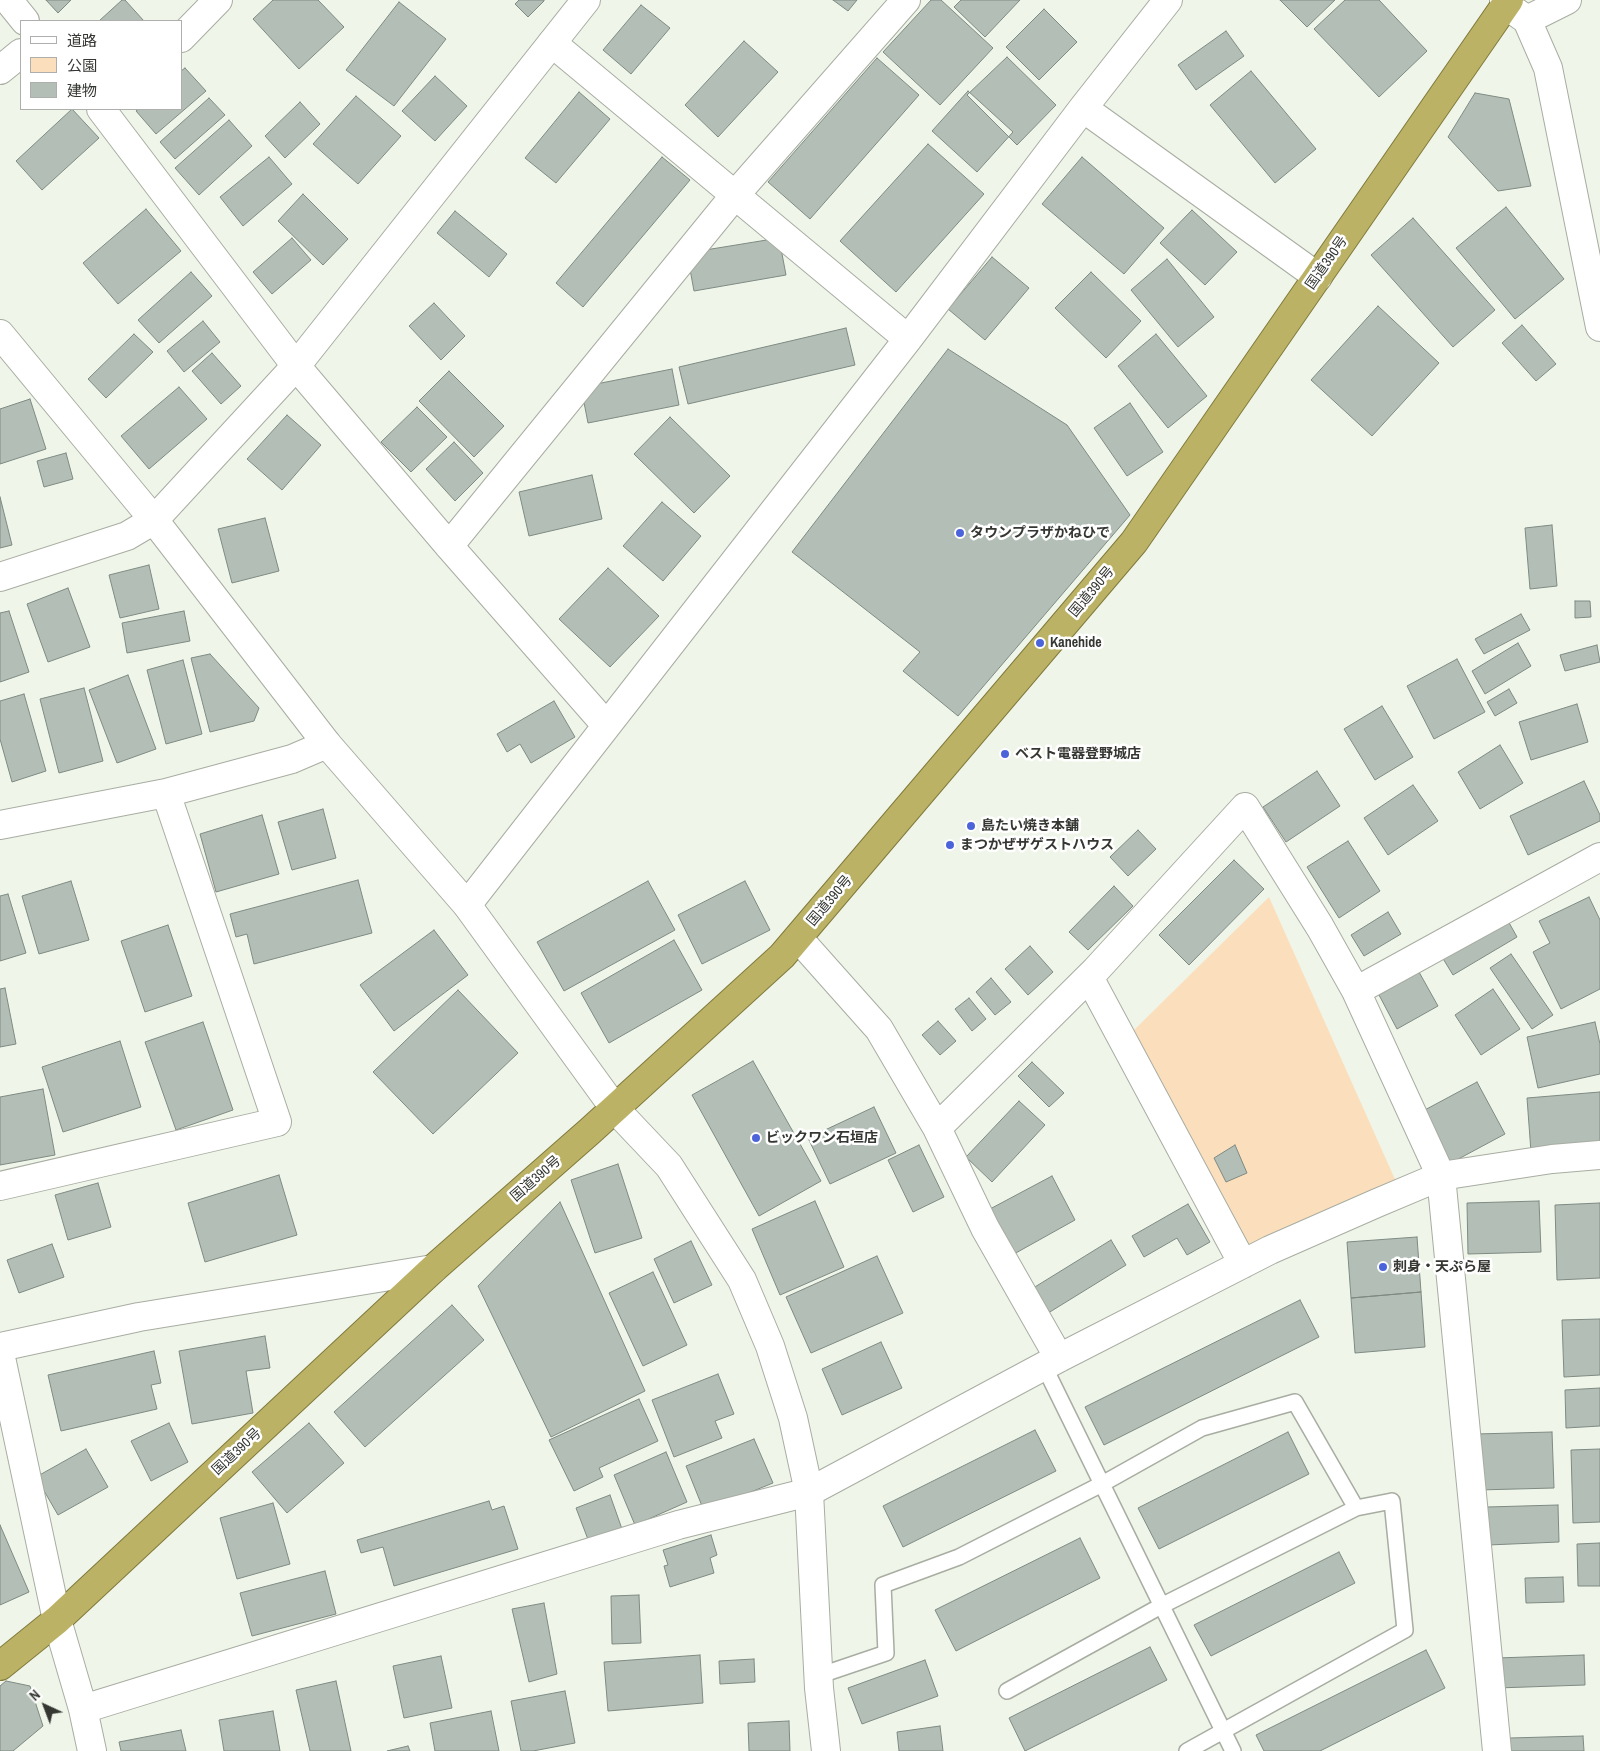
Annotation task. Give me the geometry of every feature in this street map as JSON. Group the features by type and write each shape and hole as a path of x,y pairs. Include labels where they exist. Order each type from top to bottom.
{"highway":[{"name":"国道390号","path":"0,1666 57,1620 432,1270 615,1108 782,956 1134,542 1318,277 1512,6"}],"street":[{"path":"8,0 24,20"},
{"path":"182,37 218,0"},
{"path":"0,577 127,536 154,520 296,366 586,0"},
{"path":"449,546 735,194 906,0"},
{"path":"467,904 908,339 1083,108 1168,0"},
{"path":"1567,0 1512,6 1548,68 1600,327"},
{"path":"552,43 908,339"},
{"path":"0,70 20,54"},
{"path":"1083,108 1318,277"},
{"path":"107,111 296,366 449,546 606,725"},
{"path":"0,334 154,520 327,744 467,904 615,1108 670,1166 742,1280 770,1346 793,1418 809,1492 818,1676 826,1751"},
{"path":"0,825 166,793 292,759 327,744"},
{"path":"0,1186 277,1122 166,793"},
{"path":"937,1128 1089,977 1245,807 1320,927 1356,991 1441,1176 1497,1751"},
{"path":"1356,991 1600,857"},
{"path":"798,938 879,1029 937,1128 1051,1362"},
{"path":"1089,977 1242,1264"},
{"path":"83,1709 678,1525 809,1492 1051,1362 1270,1250 1441,1176 1552,1159 1600,1155"},
{"path":"0,1347 138,1317 432,1270"},
{"path":"0,1353 57,1620 83,1709 92,1751"}],"lane":[{"path":"1051,1362 1102,1484 1233,1751"},
{"path":"818,1676 886,1653 883,1585 959,1557 1102,1484 1202,1428 1296,1402 1356,1508"},
{"path":"1007,1691 1161,1606 1356,1508 1392,1501 1406,1630 1187,1751"}],"green space":[{"path":"1269,897 1398,1186 1248,1252 1131,1033"}],"building":[{"path":"46,0 71,0 58,13"},
{"path":"122,0 125,0 143,20 100,20"},
{"path":"273,0 318,0 344,27 299,69 253,19"},
{"path":"519,0 544,1 528,17 515,4"},
{"path":"833,0 857,0 848,11"},
{"path":"931,0 941,0 993,48 940,105 883,52"},
{"path":"961,0 1020,0 985,37 954,7"},
{"path":"1280,0 1335,0 1307,27"},
{"path":"1345,0 1379,0 1427,51 1379,97 1314,29"},
{"path":"399,2 446,39 394,106 346,70"},
{"path":"641,5 670,28 631,74 603,50"},
{"path":"1044,9 1077,42 1039,80 1006,47"},
{"path":"1226,31 1244,56 1196,90 1178,65"},
{"path":"744,41 778,72 718,137 685,105"},
{"path":"1007,57 1056,105 1017,145 967,95"},
{"path":"877,58 919,95 810,219 768,182"},
{"path":"185,68 206,91 156,134 136,111 182,110 182,70"},
{"path":"1251,71 1316,149 1275,183 1210,105"},
{"path":"435,76 467,106 435,141 402,111"},
{"path":"968,91 1013,132 977,172 932,131"},
{"path":"579,92 610,119 556,183 525,158"},
{"path":"1475,93 1509,99 1531,186 1498,191 1448,137"},
{"path":"356,96 401,136 358,184 313,144"},
{"path":"209,98 225,115 175,159 160,142"},
{"path":"300,102 320,124 285,158 265,136"},
{"path":"71,110 99,138 42,190 16,161"},
{"path":"229,120 252,146 199,195 175,168"},
{"path":"928,144 984,194 896,292 840,241"},
{"path":"269,157 292,184 243,226 220,197"},
{"path":"662,157 690,180 583,307 556,283"},
{"path":"1082,157 1164,228 1124,274 1042,204"},
{"path":"303,194 348,239 323,265 278,221"},
{"path":"1506,207 1564,279 1515,319 1456,248"},
{"path":"146,209 181,251 118,304 83,263"},
{"path":"1192,210 1237,252 1205,285 1160,243"},
{"path":"455,211 507,254 489,277 437,233"},
{"path":"1413,218 1495,310 1453,347 1371,255"},
{"path":"292,238 311,260 272,294 253,272"},
{"path":"779,238 786,275 694,291 687,253"},
{"path":"992,257 1029,288 985,340 948,309"},
{"path":"1167,259 1214,317 1178,347 1131,290"},
{"path":"191,272 212,296 159,343 138,320"},
{"path":"1091,272 1141,321 1106,358 1055,308"},
{"path":"434,303 465,336 441,360 409,326"},
{"path":"1378,306 1439,363 1372,436 1311,380"},
{"path":"203,321 220,342 184,372 167,351"},
{"path":"1522,325 1556,364 1536,381 1502,343"},
{"path":"846,328 855,365 688,404 679,367"},
{"path":"134,334 153,352 106,398 88,379"},
{"path":"1156,334 1207,396 1168,428 1118,366"},
{"name":"タウンプラザかねひで","path":"948,349 1067,425 1130,515 958,716 903,671 920,652 792,552"},
{"path":"212,353 241,386 221,404 192,371"},
{"path":"672,369 679,405 588,423 581,387"},
{"path":"449,371 504,426 474,457 419,401"},
{"path":"179,387 207,419 149,469 121,436"},
{"path":"30,399 46,449 0,464 0,409"},
{"path":"1130,403 1163,452 1127,476 1094,428"},
{"path":"417,407 447,437 411,472 381,442"},
{"path":"287,415 321,445 282,490 247,459"},
{"path":"670,417 730,476 694,513 634,454"},
{"path":"454,442 483,473 455,501 426,469"},
{"path":"66,453 73,479 44,487 37,461"},
{"path":"592,475 602,519 529,536 519,492"},
{"path":"0,497 12,545 0,548"},
{"path":"662,502 701,536 663,581 623,546"},
{"path":"265,518 279,571 232,583 218,529"},
{"path":"1552,525 1557,586 1530,589 1525,528"},
{"path":"149,565 159,609 120,618 109,575"},
{"path":"608,568 659,616 610,667 559,619"},
{"path":"68,588 90,647 48,662 27,604"},
{"path":"1575,601 1590,601 1591,617 1575,618"},
{"path":"9,611 29,672 0,682 0,613"},
{"path":"184,611 190,641 127,653 122,623"},
{"path":"1521,614 1530,630 1484,654 1475,639"},
{"path":"1518,643 1531,666 1485,694 1472,671"},
{"path":"1597,645 1600,662 1565,671 1560,655"},
{"path":"210,654 259,708 254,721 210,732 191,658"},
{"path":"1457,659 1485,712 1434,739 1407,686"},
{"path":"183,660 202,734 166,744 147,670"},
{"path":"128,675 156,749 117,763 89,690"},
{"path":"84,688 103,761 59,773 40,699"},
{"path":"1509,689 1517,703 1495,716 1487,702"},
{"path":"24,694 46,771 12,782 0,739 0,701"},
{"path":"554,701 575,737 531,763 520,744 507,752 497,734"},
{"path":"1577,704 1588,742 1531,760 1519,722"},
{"path":"1382,706 1413,757 1375,780 1344,729"},
{"path":"1500,745 1523,783 1480,809 1458,772"},
{"path":"1317,771 1340,806 1286,842 1263,807"},
{"path":"1584,781 1600,815 1600,821 1528,855 1510,816"},
{"path":"1413,785 1438,821 1388,855 1364,818"},
{"path":"323,809 336,858 292,870 278,822"},
{"path":"262,815 279,874 216,892 200,834"},
{"path":"1138,830 1156,849 1128,876 1110,857"},
{"path":"1348,841 1380,891 1339,918 1307,867"},
{"path":"1234,860 1264,889 1189,965 1159,935"},
{"path":"358,880 372,933 254,964 247,934 236,937 230,914"},
{"path":"71,881 89,940 39,954 22,896"},
{"path":"648,881 675,930 564,991 537,942"},
{"path":"745,881 770,930 702,964 678,915"},
{"path":"1114,886 1133,906 1088,950 1069,932"},
{"path":"8,894 26,953 0,961 0,896"},
{"path":"1589,897 1600,920 1600,989 1561,1009 1533,952 1550,943 1539,921"},
{"path":"1388,912 1401,934 1364,956 1351,935"},
{"path":"1507,919 1517,937 1453,975 1442,957"},
{"path":"168,925 192,996 145,1012 121,941"},
{"path":"434,930 468,975 394,1031 360,985"},
{"path":"674,940 702,990 609,1043 581,993"},
{"path":"1030,946 1053,972 1028,995 1005,969"},
{"path":"1511,954 1553,1015 1532,1029 1490,968"},
{"path":"1419,972 1438,1006 1397,1029 1379,995"},
{"path":"991,978 1011,1002 995,1015 976,992"},
{"path":"5,988 16,1044 0,1047 0,989"},
{"path":"1493,989 1520,1029 1481,1055 1455,1015"},
{"path":"458,990 518,1053 433,1134 373,1072"},
{"path":"969,998 986,1019 972,1031 955,1009"},
{"path":"938,1021 956,1041 940,1055 922,1035"},
{"path":"203,1022 233,1110 176,1130 145,1042"},
{"path":"1595,1022 1600,1044 1600,1074 1538,1088 1527,1037"},
{"path":"120,1041 141,1107 63,1132 42,1067"},
{"name":"ビックワン石垣店","path":"753,1061 821,1181 759,1216 692,1095"},
{"path":"1032,1062 1064,1093 1049,1107 1018,1076"},
{"path":"1477,1082 1505,1134 1449,1164 1421,1112"},
{"path":"43,1089 55,1155 0,1165 0,1097"},
{"path":"1600,1092 1600,1146 1531,1152 1527,1098"},
{"path":"1019,1101 1045,1125 992,1182 966,1157"},
{"path":"874,1107 896,1153 830,1184 808,1138"},
{"path":"919,1145 944,1197 913,1212 888,1160"},
{"path":"1235,1145 1247,1173 1226,1182 1214,1158"},
{"path":"618,1164 642,1238 595,1253 571,1180"},
{"path":"279,1175 297,1235 205,1262 188,1203"},
{"path":"1052,1176 1075,1220 1014,1254 990,1209"},
{"path":"98,1183 111,1227 68,1240 55,1195"},
{"path":"815,1201 844,1267 780,1295 752,1229"},
{"path":"1539,1201 1541,1252 1468,1254 1467,1203"},
{"path":"560,1202 645,1391 551,1437 478,1286"},
{"path":"1600,1203 1600,1278 1557,1280 1555,1205"},
{"path":"1188,1204 1210,1242 1187,1255 1177,1238 1144,1257 1132,1236"},
{"path":"1417,1237 1421,1292 1351,1298 1347,1242"},
{"path":"1111,1240 1126,1265 1045,1315 1030,1290"},
{"path":"691,1241 712,1285 674,1303 654,1259"},
{"path":"52,1244 64,1277 19,1293 7,1260"},
{"path":"877,1256 903,1313 811,1353 786,1297"},
{"path":"653,1272 687,1345 643,1366 609,1293"},
{"path":"1421,1292 1425,1347 1355,1353 1351,1298"},
{"path":"1300,1300 1319,1337 1104,1445 1085,1407"},
{"path":"452,1305 484,1340 365,1447 334,1412"},
{"path":"1600,1319 1600,1375 1564,1377 1562,1320"},
{"path":"265,1336 270,1368 246,1371 253,1413 192,1424 179,1351"},
{"path":"881,1342 902,1388 842,1415 822,1369"},
{"path":"154,1351 161,1383 151,1385 157,1409 61,1431 48,1375"},
{"path":"718,1374 734,1414 715,1421 722,1438 674,1457 652,1400"},
{"path":"1600,1388 1600,1426 1566,1428 1565,1390"},
{"path":"639,1399 658,1441 599,1468 603,1477 574,1491 549,1440"},
{"path":"169,1423 188,1462 151,1481 131,1441"},
{"path":"309,1423 344,1463 287,1513 252,1472"},
{"path":"1035,1430 1056,1471 903,1547 883,1506"},
{"path":"1288,1432 1309,1474 1159,1549 1138,1508"},
{"path":"1552,1432 1554,1488 1478,1490 1476,1434"},
{"path":"754,1439 773,1483 704,1511 686,1466"},
{"path":"86,1449 108,1487 58,1515 36,1477"},
{"path":"1600,1449 1600,1522 1573,1523 1571,1450"},
{"path":"666,1452 687,1502 635,1525 614,1475"},
{"path":"610,1495 622,1529 589,1542 576,1508"},
{"path":"489,1501 492,1510 504,1506 518,1549 394,1586 383,1547 361,1553 357,1540"},
{"path":"273,1503 290,1564 237,1579 220,1518"},
{"path":"1558,1505 1559,1542 1488,1545 1487,1507"},
{"path":"0,1525 29,1592 0,1605"},
{"path":"711,1535 717,1555 710,1558 714,1573 670,1587 664,1566 668,1565 663,1550"},
{"path":"1080,1538 1100,1578 956,1651 935,1610"},
{"path":"1600,1543 1600,1586 1578,1586 1577,1544"},
{"path":"1339,1552 1355,1583 1211,1656 1194,1625"},
{"path":"325,1571 336,1614 252,1636 240,1593"},
{"path":"1563,1577 1564,1602 1526,1603 1525,1578"},
{"path":"639,1595 641,1643 612,1644 611,1596"},
{"path":"544,1603 557,1674 529,1682 512,1609"},
{"path":"1150,1647 1167,1680 1025,1751 1009,1718"},
{"path":"1426,1650 1445,1688 1320,1751 1264,1751 1256,1735"},
{"path":"700,1655 703,1703 608,1711 604,1662"},
{"path":"1584,1655 1585,1685 1497,1688 1497,1658"},
{"path":"441,1656 452,1708 404,1718 393,1666"},
{"path":"754,1659 755,1682 720,1684 719,1661"},
{"path":"925,1660 938,1696 862,1724 848,1688"},
{"path":"6,1681 30,1686 43,1726 13,1751 0,1751 0,1686"},
{"path":"336,1681 351,1751 310,1751 296,1690"},
{"path":"565,1691 575,1743 533,1751 521,1751 511,1701"},
{"path":"273,1711 280,1751 224,1751 219,1720"},
{"path":"491,1711 499,1751 435,1751 430,1723"},
{"path":"789,1721 790,1751 749,1751 748,1723"},
{"path":"940,1726 943,1751 899,1751 897,1732"},
{"path":"181,1730 186,1751 121,1751 119,1742"},
{"path":"1583,1736 1584,1751 1511,1751 1510,1738"},
{"path":"408,1746 410,1751 387,1751"}],"place":[{"name":"タウンプラザかねひで","path":"960,533"},
{"name":"Kanehide","path":"1040,643"},
{"name":"ベスト電器登野城店","path":"1005,754"},
{"name":"島たい焼き本舗","path":"971,826"},
{"name":"まつかぜザゲストハウス","path":"950,845"},
{"name":"ビックワン石垣店","path":"756,1138"},
{"name":"刺身・天ぷら屋","path":"1383,1267"}]}
